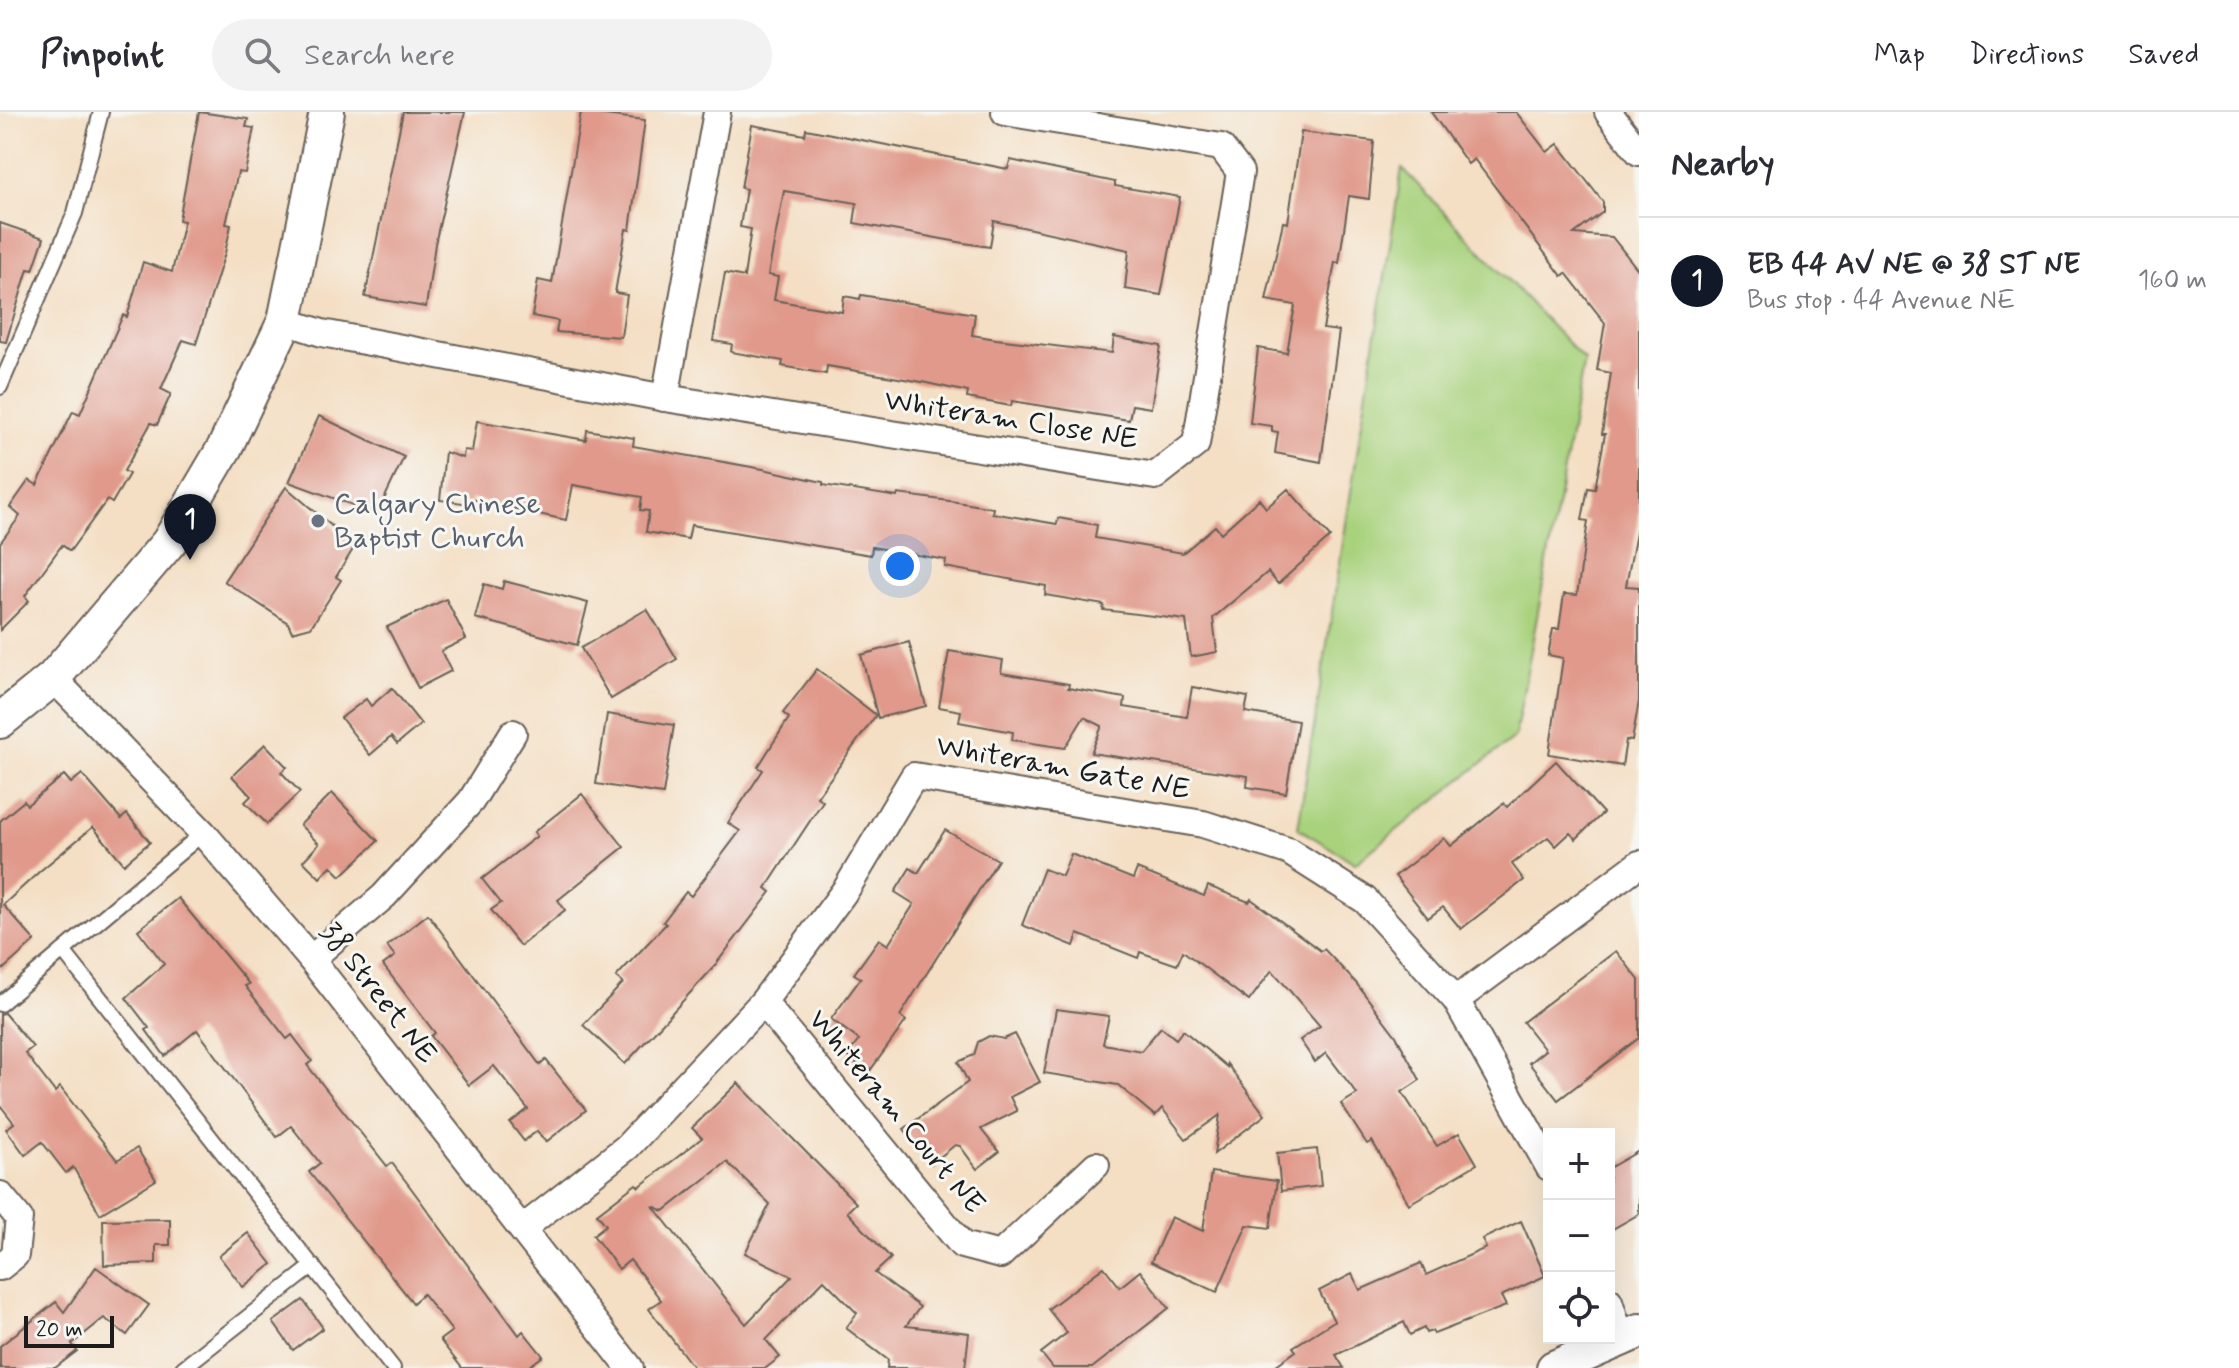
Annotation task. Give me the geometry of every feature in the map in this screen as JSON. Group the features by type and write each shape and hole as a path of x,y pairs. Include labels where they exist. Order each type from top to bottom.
{"street":[{"path":"0,721 53,678 169,542 225,447 285,321 327,112"},
{"path":"665,398 717,112"},
{"name":"Whiteram Close NE","path":"285,321 322,333 665,398 1155,476 1196,444 1240,172 1221,147 1005,112"},
{"path":"1608,112 1639,152"},
{"name":"38 Street NE","path":"53,678 203,833 311,959 630,1368"},
{"path":"311,959 384,896 471,801 513,733"},
{"name":"Whiteram Gate NE","path":"522,1229 627,1147 763,1002 847,888 914,776 1203,824 1288,851 1365,900 1456,1000 1543,1156"},
{"path":"1456,1000 1639,864"},
{"name":"Whiteram Court NE","path":"763,1002 962,1245 1000,1255 1096,1165"},
{"path":"0,1195 19,1218 15,1255 0,1267"},
{"path":"1554,1368 1630,1335 1615,1311"}],"lane":[{"path":"0,387 75,213 101,112"},
{"path":"0,1004 203,833"},
{"path":"63,951 393,1368"},
{"path":"183,1368 313,1266"}],"green space":[{"path":"1402,168 1584,360 1515,737 1355,863 1298,828"}],"building":[{"path":"199,112 248,119 246,127 254,128 245,173 238,172 226,224 231,225 225,253 196,344 183,340 161,389 171,394 157,425 151,423 124,471 129,474 112,503 107,500 70,551 62,545 25,596 29,601 0,630 0,543 20,516 10,507 29,480 37,485 73,411 80,414 123,315 127,317 143,262 172,272 184,221 179,220"},
{"path":"403,112 465,112 435,244 426,307 365,297"},
{"path":"581,112 645,120 630,230 626,229 615,293 627,295 621,337 556,332 558,321 532,316 538,280 552,283"},
{"path":"1431,112 1516,112 1547,152 1558,144 1603,202 1603,212 1574,234 1612,237 1639,271 1639,517 1626,586 1639,587 1639,701 1632,741 1626,740 1622,766 1549,754 1563,658 1548,655 1553,629 1559,629 1564,594 1577,595 1588,521 1582,520 1588,488 1595,489 1605,434 1602,434 1611,373 1597,370 1605,323 1566,273 1562,276 1474,159 1468,164"},
{"path":"752,125 805,135 806,129 1008,169 1010,160 1115,182 1115,186 1180,197 1161,295 1125,289 1129,250 994,221 990,247 964,243 854,223 857,203 784,191 768,275 778,277 774,300 842,312 844,296 860,299 861,295 975,314 972,335 1112,353 1114,337 1161,346 1151,408 1132,405 1129,420 1012,401 1011,406 967,398 968,392 922,382 827,366 826,374 782,366 783,361 731,352 732,344 713,341 725,273 744,277 751,229 740,227 746,189 741,188"},
{"path":"1301,132 1374,141 1369,199 1349,196 1339,263 1335,262 1323,329 1339,331 1321,462 1275,453 1278,432 1272,431 1272,426 1250,423 1258,348 1287,353 1295,305 1266,300 1283,222 1288,223"},
{"path":"0,223 44,238 33,270 28,269 6,342 0,341"},
{"path":"319,416 404,457 377,514 289,482"},
{"path":"477,421 586,440 587,430 634,438 633,446 763,469 823,482 823,485 993,508 992,513 1057,524 1058,518 1097,525 1095,538 1183,553 1215,526 1221,533 1259,499 1266,508 1288,489 1330,537 1278,584 1268,572 1213,618 1217,652 1191,657 1186,620 1103,610 1104,605 1045,595 1046,586 945,567 946,560 872,547 871,555 691,525 688,539 646,532 649,511 640,510 642,497 573,485 566,520 471,499 470,504 440,500 445,452 463,458 464,450 472,451"},
{"path":"286,487 355,546 336,577 341,580 311,627 292,632 288,623 224,581"},
{"path":"504,581 588,603 577,645 475,618 484,584 502,589"},
{"path":"446,599 466,639 441,651 451,671 418,688 387,627"},
{"path":"647,609 677,659 611,699 581,648"},
{"path":"909,642 926,706 878,718 861,655"},
{"path":"949,651 1003,660 1001,673 1069,684 1068,688 1125,698 1124,707 1187,717 1192,687 1248,697 1245,712 1298,721 1286,793 1247,787 1248,776 1091,753 1102,726 1084,717 1065,748 1012,740 1013,732 959,722 961,711 939,707"},
{"path":"817,669 876,715 817,797 823,801 766,888 771,892 712,969 625,1064 583,1025 623,983 616,977 666,924 663,922 686,892 691,896 740,831 728,823 763,770 758,767 789,718 783,713"},
{"path":"392,688 421,724 397,744 391,737 370,755 341,718 366,699 371,706"},
{"path":"607,714 674,725 663,794 596,784"},
{"path":"265,744 287,767 281,772 300,792 267,824 245,802 251,796 232,776"},
{"path":"1556,761 1603,813 1576,839 1570,833 1556,846 1548,837 1512,864 1524,880 1461,929 1443,907 1428,918 1395,876 1444,838 1451,846 1504,803 1507,807"},
{"path":"82,774 121,819 127,814 150,842 124,864 93,827 40,871 3,905 35,941 0,972 0,821 24,801 27,805 64,775 71,783"},
{"path":"332,793 378,841 341,876 331,866 320,878 303,861 319,844 300,825"},
{"path":"582,794 624,847 558,900 565,910 520,946 491,910 501,903 482,879 537,836 534,832"},
{"path":"945,830 998,860 900,1016 906,1021 869,1072 847,1056 859,1040 831,1019 861,978 854,974 879,939 888,945 914,904 895,892 910,868 918,873"},
{"path":"1071,854 1133,879 1137,869 1204,896 1208,886 1249,902 1251,899 1321,951 1324,949 1356,983 1396,1036 1420,1080 1402,1092 1437,1146 1459,1133 1477,1164 1409,1204 1372,1141 1367,1144 1341,1104 1357,1094 1326,1053 1315,1062 1300,1040 1320,1026 1272,970 1249,1001 1183,951 1177,965 1140,952 1138,958 1078,934 1074,946 1022,925 1044,869 1062,876"},
{"path":"178,898 249,984 245,986 287,1039 292,1035 312,1061 307,1065 387,1166 392,1163 519,1335 523,1331 543,1356 527,1368 462,1368 440,1340 452,1331 423,1294 413,1303 309,1172 320,1163 291,1126 277,1137 197,1030 165,1056 126,998 164,964 138,930"},
{"path":"428,914 540,1065 546,1060 586,1110 546,1142 537,1131 524,1141 510,1123 528,1109 494,1066 469,1085 431,1036 435,1033 383,965 395,956 387,946"},
{"path":"1616,951 1639,980 1639,1038 1558,1100 1529,1063 1545,1050 1523,1022"},
{"path":"1056,1009 1109,1016 1103,1044 1141,1051 1161,1027 1176,1039 1183,1030 1227,1067 1227,1064 1265,1115 1214,1154 1220,1115 1186,1139 1162,1108 1155,1116 1118,1085 1044,1073"},
{"path":"4,1013 33,1047 25,1053 55,1092 60,1087 117,1160 137,1148 156,1180 100,1214 73,1167 66,1173 42,1142 25,1155 6,1129 14,1123 0,1105 0,1014"},
{"path":"1015,1034 1040,1082 1010,1097 1017,1111 981,1129 999,1152 977,1169 960,1146 955,1145 931,1164 904,1129 968,1082 958,1062 974,1055 978,1042 989,1036 1004,1039"},
{"path":"738,1083 856,1203 847,1212 891,1258 875,1273 920,1307 906,1326 969,1333 965,1368 887,1368 888,1360 846,1328 857,1313 824,1280 766,1340 780,1357 766,1368 694,1368 649,1309 661,1300 630,1260 619,1269 593,1235 606,1225 597,1214 636,1184 639,1187 702,1138 692,1128","holes":["727,1162 770,1204 745,1253 792,1276 746,1324 653,1206 664,1211"]},
{"path":"1317,1149 1321,1186 1281,1191 1277,1153"},
{"path":"1639,1151 1639,1214 1615,1228 1615,1200 1615,1165"},
{"path":"1211,1172 1277,1181 1270,1228 1247,1225 1217,1292 1151,1262 1171,1217 1203,1231"},
{"path":"170,1219 170,1245 156,1245 156,1263 104,1265 103,1220"},
{"path":"1521,1221 1543,1277 1501,1296 1506,1306 1434,1334 1432,1331 1426,1333 1424,1328 1410,1335 1404,1322 1336,1355 1344,1368 1272,1368 1296,1351 1293,1347 1334,1321 1319,1291 1352,1274 1360,1290 1421,1263 1426,1275 1486,1248 1482,1239"},
{"path":"248,1233 272,1264 243,1287 219,1256"},
{"path":"96,1267 149,1305 127,1335 104,1318 72,1344 77,1351 55,1368 0,1368 0,1346 56,1302 64,1312"},
{"path":"1104,1267 1120,1287 1140,1271 1169,1308 1092,1368 1053,1368 1041,1353 1067,1333 1048,1309"},
{"path":"303,1300 323,1328 293,1350 273,1322"}],"place":[{"name":"Calgary Chinese Baptist Church","path":"318,521"},
{"name":"EB 44 AV NE @ 38 ST NE","path":"190,560"}]}
